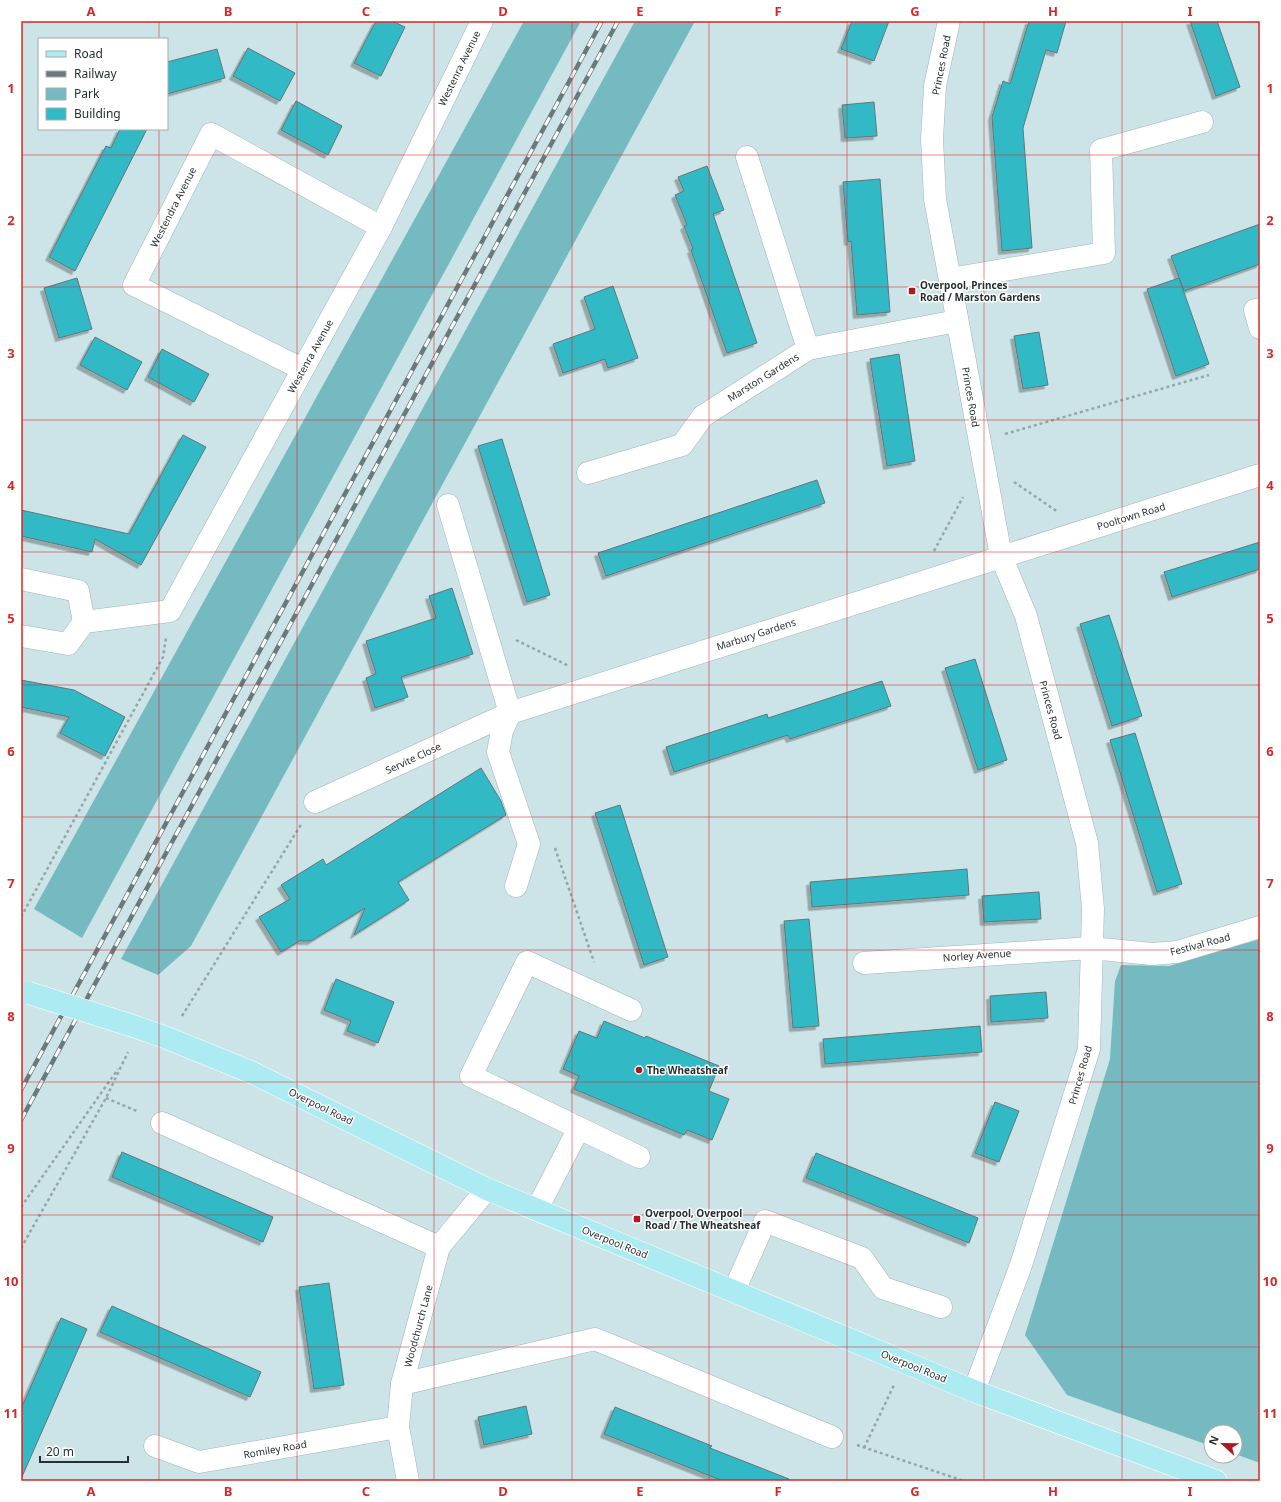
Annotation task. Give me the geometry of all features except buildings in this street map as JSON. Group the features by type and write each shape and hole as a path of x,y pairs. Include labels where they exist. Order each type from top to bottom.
{"main road":[{"name":"Overpool Road","path":"25,991 168,1038 253,1073 487,1189 974,1390 1216,1481"}],"street":[{"name":"Westenra Avenue","path":"170,610 381,227 482,21"},
{"name":"Princes Road","path":"949,21 935,86 932,139 935,199 1001,556 1026,616 1086,843 1093,909 1089,1049 1022,1265 974,1390"},
{"path":"950,279 1104,253 1101,150 1202,122"},
{"name":"Westendra Avenue","path":"302,369 134,285 211,134 381,227"},
{"path":"747,157 808,349"},
{"name":"Marston Gardens","path":"588,472 682,445 703,416 808,349 957,321"},
{"name":"Pooltown Road","path":"1001,556 1260,476"},
{"path":"448,505 510,713 502,731 498,752 530,844 516,886"},
{"name":"Marbury Gardens","path":"510,713 1001,556"},
{"path":"21,579 78,591 84,622"},
{"path":"21,636 68,644 84,622 170,610"},
{"name":"Servite Close","path":"315,802 510,713"},
{"name":"Festival Road","path":"1091,948 1152,954 1177,952 1260,927"},
{"name":"Norley Avenue","path":"864,963 1091,948"},
{"path":"631,1010 527,962 470,1076 639,1157"},
{"path":"162,1123 439,1247"},
{"path":"536,1209 579,1128"},
{"name":"Woodchurch Lane","path":"408,1481 398,1427 402,1384 439,1247 487,1189"},
{"path":"734,1291 765,1221 862,1258 883,1288 941,1307"},
{"path":"402,1384 595,1339 832,1437"},
{"name":"Romiley Road","path":"155,1446 199,1462 398,1427"}],"path":[{"path":"916,583 982,451 1209,375"},
{"path":"982,451 1085,530"},
{"path":"21,917 163,656 170,610"},
{"path":"484,624 604,683"},
{"path":"168,1038 212,970 315,802"},
{"path":"21,1248 106,1098 137,1027"},
{"path":"21,1207 121,1064"},
{"path":"106,1098 162,1123"},
{"path":"864,1448 905,1362"},
{"path":"832,1437 964,1481"}],"green space":[{"path":"524,21 581,21 82,938 34,909"},
{"path":"635,21 695,21 191,946 158,975 121,959"},
{"path":"1260,939 1260,1463 1243,1457 1243,1424 1203,1424 1203,1443 1067,1395 1025,1335 1110,1059 1115,981 1121,965 1169,966"}],"railway":[{"path":"21,1090 602,21"},
{"path":"21,1120 618,21"}],"place":[{"name":"Overpool, Princes Road / Marston Gardens","path":"912,291"},
{"name":"The Wheatsheaf","path":"639,1070"},
{"name":"Overpool, Overpool Road / The Wheatsheaf","path":"637,1219"}]}
